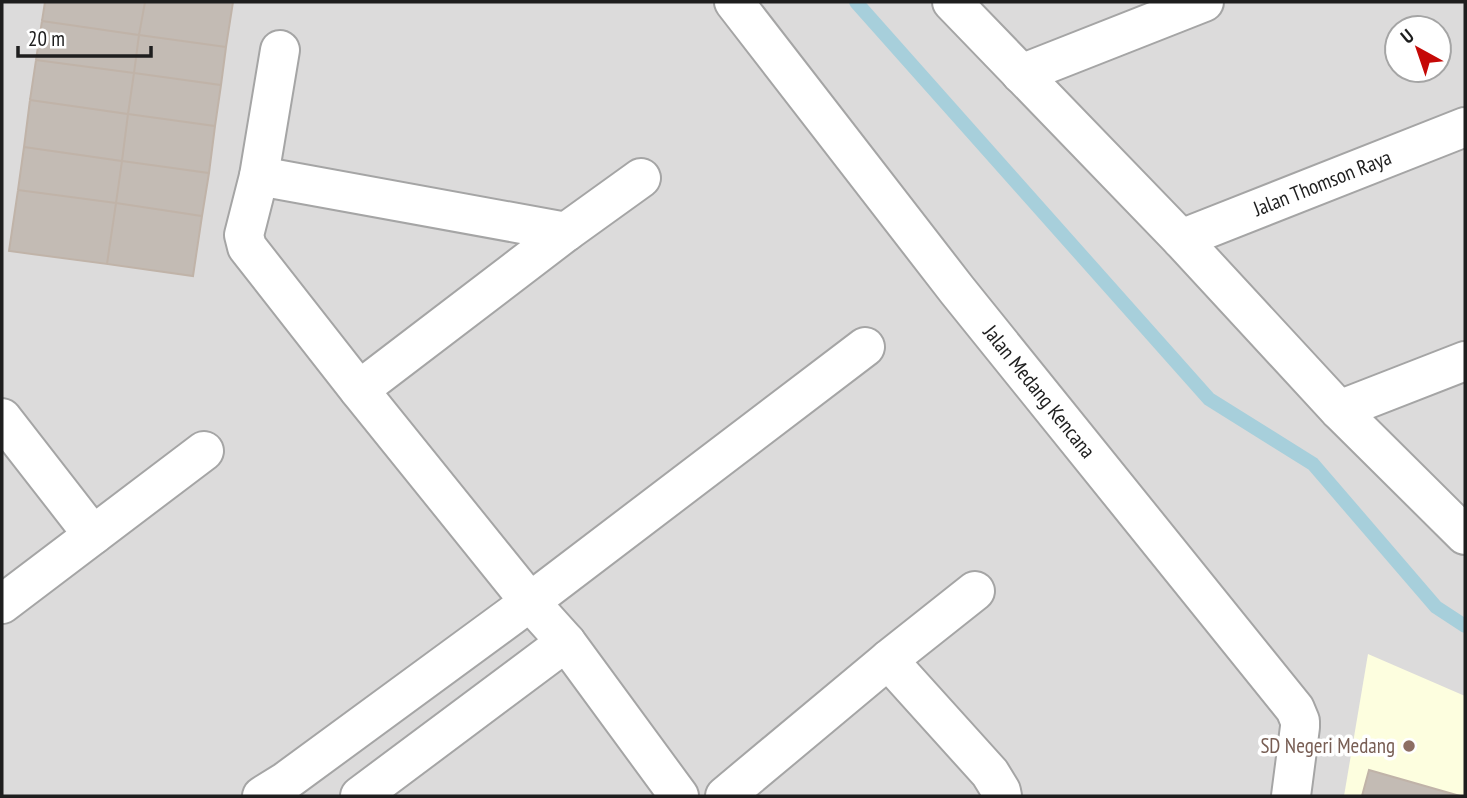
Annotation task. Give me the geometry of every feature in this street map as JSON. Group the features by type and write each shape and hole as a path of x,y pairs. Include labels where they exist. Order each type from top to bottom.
{"street":[{"name":"Jalan Medang Kencana","path":"734,2 957,290 1295,709 1300,727 1291,796"},
{"path":"952,2 1181,239 1339,410 1465,535"},
{"path":"1021,75 1204,2"},
{"path":"280,50 259,176 244,235 247,247 530,602 566,642 679,796"},
{"name":"Jalan Thomson Raya","path":"1181,239 1465,127"},
{"path":"259,176 566,232"},
{"path":"359,390 641,178"},
{"path":"282,791 864,347"},
{"path":"1339,410 1465,361"},
{"path":"2,418 93,535"},
{"path":"2,604 204,451"},
{"path":"725,796 975,591"},
{"path":"360,796 566,642"},
{"path":"888,660 990,774 1002,796"}],"shaded area":[{"path":"2,2 1465,2 1465,796 2,796"},
{"name":"SD Negeri Medang","path":"1368,654 1465,696 1465,796 1344,796"}],"building":[{"path":"45,2 145,2 139,35 42,21"},
{"path":"145,2 233,2 226,47 139,35"},
{"path":"42,21 139,35 134,73 36,60"},
{"path":"139,35 226,47 221,85 134,73"},
{"path":"36,60 134,73 128,114 30,100"},
{"path":"134,73 221,85 215,126 128,114"},
{"path":"30,100 128,114 122,161 24,147"},
{"path":"128,114 215,126 209,173 122,161"},
{"path":"24,147 122,161 116,203 18,190"},
{"path":"122,161 209,173 202,216 116,203"},
{"path":"18,190 116,203 107,264 9,251"},
{"path":"116,203 202,216 193,276 107,264"},
{"path":"1369,770 1460,796 1362,796"}],"waterway":[{"path":"856,2 1209,399 1313,464 1436,607 1465,626"}],"place":[{"name":"SD Negeri Medang","path":"1409,746"}]}
